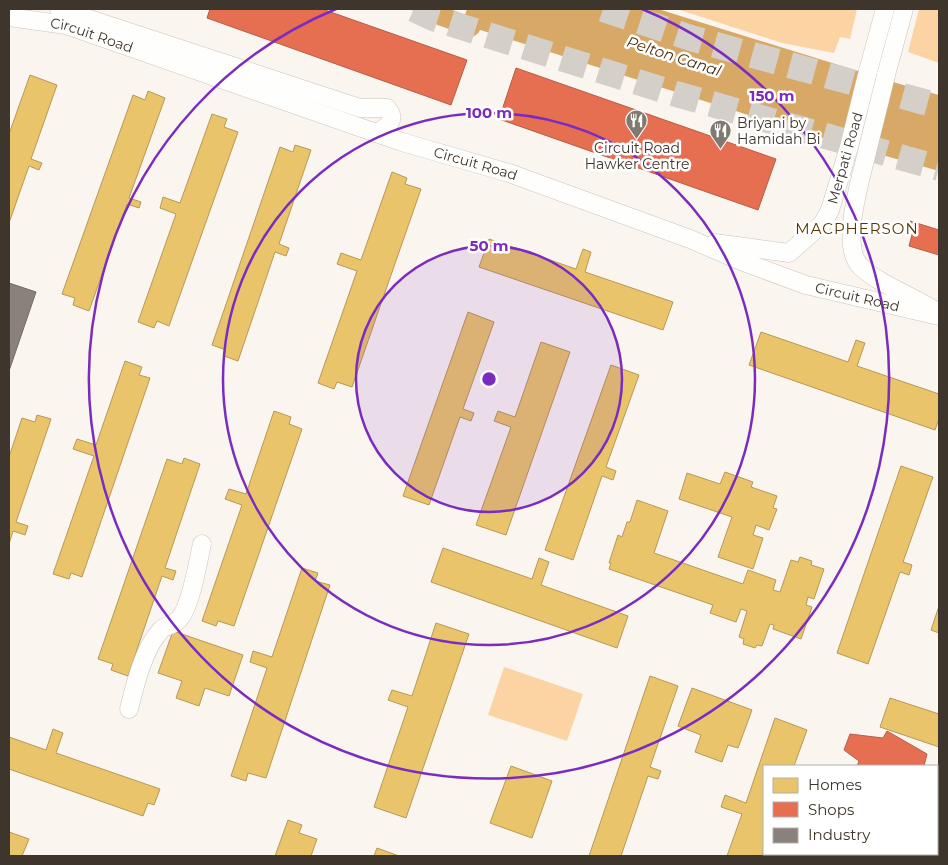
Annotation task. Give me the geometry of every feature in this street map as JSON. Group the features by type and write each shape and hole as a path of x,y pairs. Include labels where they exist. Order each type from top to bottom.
{"street":[{"path":"59,9 360,108 387,108 392,118 390,124 376,132"},
{"name":"Merpati Road","path":"690,239 789,253 823,223 830,210 849,147 885,9"},
{"name":"Merpati Road","path":"904,9 867,152 851,226 850,239 853,255 860,266 888,285 914,298 939,314"},
{"name":"Circuit Road","path":"9,17 66,25 376,132 509,174 690,239 741,261 806,285 939,314"},
{"path":"129,709 135,685 155,638 162,628 172,626 181,618 190,596 202,544"}],"shaded area":[{"path":"677,9 857,9 850,39 840,37 834,53 782,43"},
{"path":"919,9 939,9 939,63 908,52"},
{"path":"504,667 583,694 567,741 488,715"}],"water":[{"name":"Pelton Canal","path":"477,9 658,9 939,95 939,171 808,134 471,27"}],"building: Homes":[{"path":"30,75 57,85 31,159 42,163 39,170 29,166 9,223 9,134"},
{"path":"148,91 165,98 129,198 141,202 139,208 127,204 89,311 73,305 75,298 62,294 133,95 145,100"},
{"path":"212,114 227,119 224,127 238,132 169,326 157,321 154,328 138,322 176,214 160,208 163,197 180,203"},
{"path":"295,145 311,150 279,244 289,248 286,256 275,252 238,361 224,356 226,350 212,345 280,147 293,152"},
{"path":"392,172 407,178 405,184 421,189 352,387 337,382 334,389 318,383 357,271 337,264 341,253 361,260"},
{"path":"489,239 576,269 583,249 591,252 585,272 673,302 663,330 479,267"},
{"path":"468,312 494,322 463,409 474,413 471,421 460,417 429,505 403,496"},
{"path":"761,332 848,362 856,340 865,343 857,366 939,394 939,419 935,430 749,365"},
{"path":"541,342 570,352 506,535 476,525 511,427 494,421 498,411 515,417"},
{"path":"125,361 142,367 139,375 150,378 82,577 71,573 69,579 53,574 94,456 73,449 77,439 96,445"},
{"path":"611,365 639,375 606,467 616,471 613,480 602,476 573,560 545,550"},
{"path":"274,411 291,417 289,424 302,429 234,626 218,621 216,626 202,621 242,505 225,499 229,489 246,494"},
{"path":"37,415 51,419 16,522 28,526 25,535 13,531 9,544 9,457 22,418 35,422"},
{"path":"184,458 200,464 165,568 176,571 173,580 162,576 128,676 111,670 113,664 98,659 167,459 182,464"},
{"path":"901,466 933,477 903,562 912,565 909,575 900,572 868,664 837,653"},
{"path":"725,472 753,482 751,487 777,496 773,508 777,509 769,530 756,525 753,535 763,538 753,569 718,557 732,517 679,499 687,473 720,484"},
{"path":"637,500 668,511 654,553 743,584 748,570 776,580 773,590 780,592 791,560 798,562 800,557 812,561 811,565 824,569 814,599 808,597 806,605 812,607 801,639 773,629 774,625 770,624 762,646 757,645 755,648 743,644 744,639 739,637 747,611 741,609 736,622 710,613 713,605 609,569 611,563 609,563 618,535 622,537 627,522 630,522"},
{"path":"443,548 532,579 539,558 549,562 541,585 628,616 617,648 431,582"},
{"path":"302,568 318,573 315,581 330,585 266,778 248,773 246,781 231,776 267,668 250,662 253,651 272,657"},
{"path":"939,606 939,633 931,630"},
{"path":"436,623 469,634 406,818 374,807 408,707 388,700 392,690 412,696"},
{"path":"173,631 243,655 229,696 205,688 199,706 176,698 182,681 158,673"},
{"path":"650,676 678,686 650,767 661,771 658,779 648,776 621,856 589,856"},
{"path":"692,688 752,710 738,748 728,745 722,762 695,752 701,735 678,726"},
{"path":"890,698 939,714 939,747 880,727"},
{"path":"775,718 807,730 794,765 763,765 762,856 727,856 742,814 721,807 725,795 746,803"},
{"path":"53,729 63,733 56,753 160,789 154,805 148,803 143,816 9,769 9,737 46,750"},
{"path":"511,766 552,781 532,838 490,823"},
{"path":"288,820 302,825 299,833 317,839 311,856 275,856"},
{"path":"9,832 29,839 22,856 9,856"},
{"path":"377,848 399,856 374,856"}],"building: Shops":[{"path":"210,9 322,9 467,60 451,105 207,18"},
{"name":"Circuit Road Hawker Centre","path":"516,68 776,159 758,210 499,119"},
{"path":"910,221 939,230 939,255 909,246 913,231 907,229"},
{"path":"887,731 927,754 924,765 857,765 859,761 844,750 850,734 883,738"},
{"path":"838,855 908,855 908,856"}],"building: Industry":[{"path":"9,283 36,292 9,371"}],"waterway":[{"name":"Pelton Canal","path":"422,9 471,27 477,9"}],"tunnel":[{"path":"414,9 433,18 676,94 939,168"},
{"path":"603,9 694,39 939,106"}],"place":[{"name":"Circuit Road Hawker Centre","path":"637,139"},
{"name":"Briyani by Hamidah Bi","path":"721,150"}],"district":[{"name":"MACPHERSON","path":"857,228"}]}
